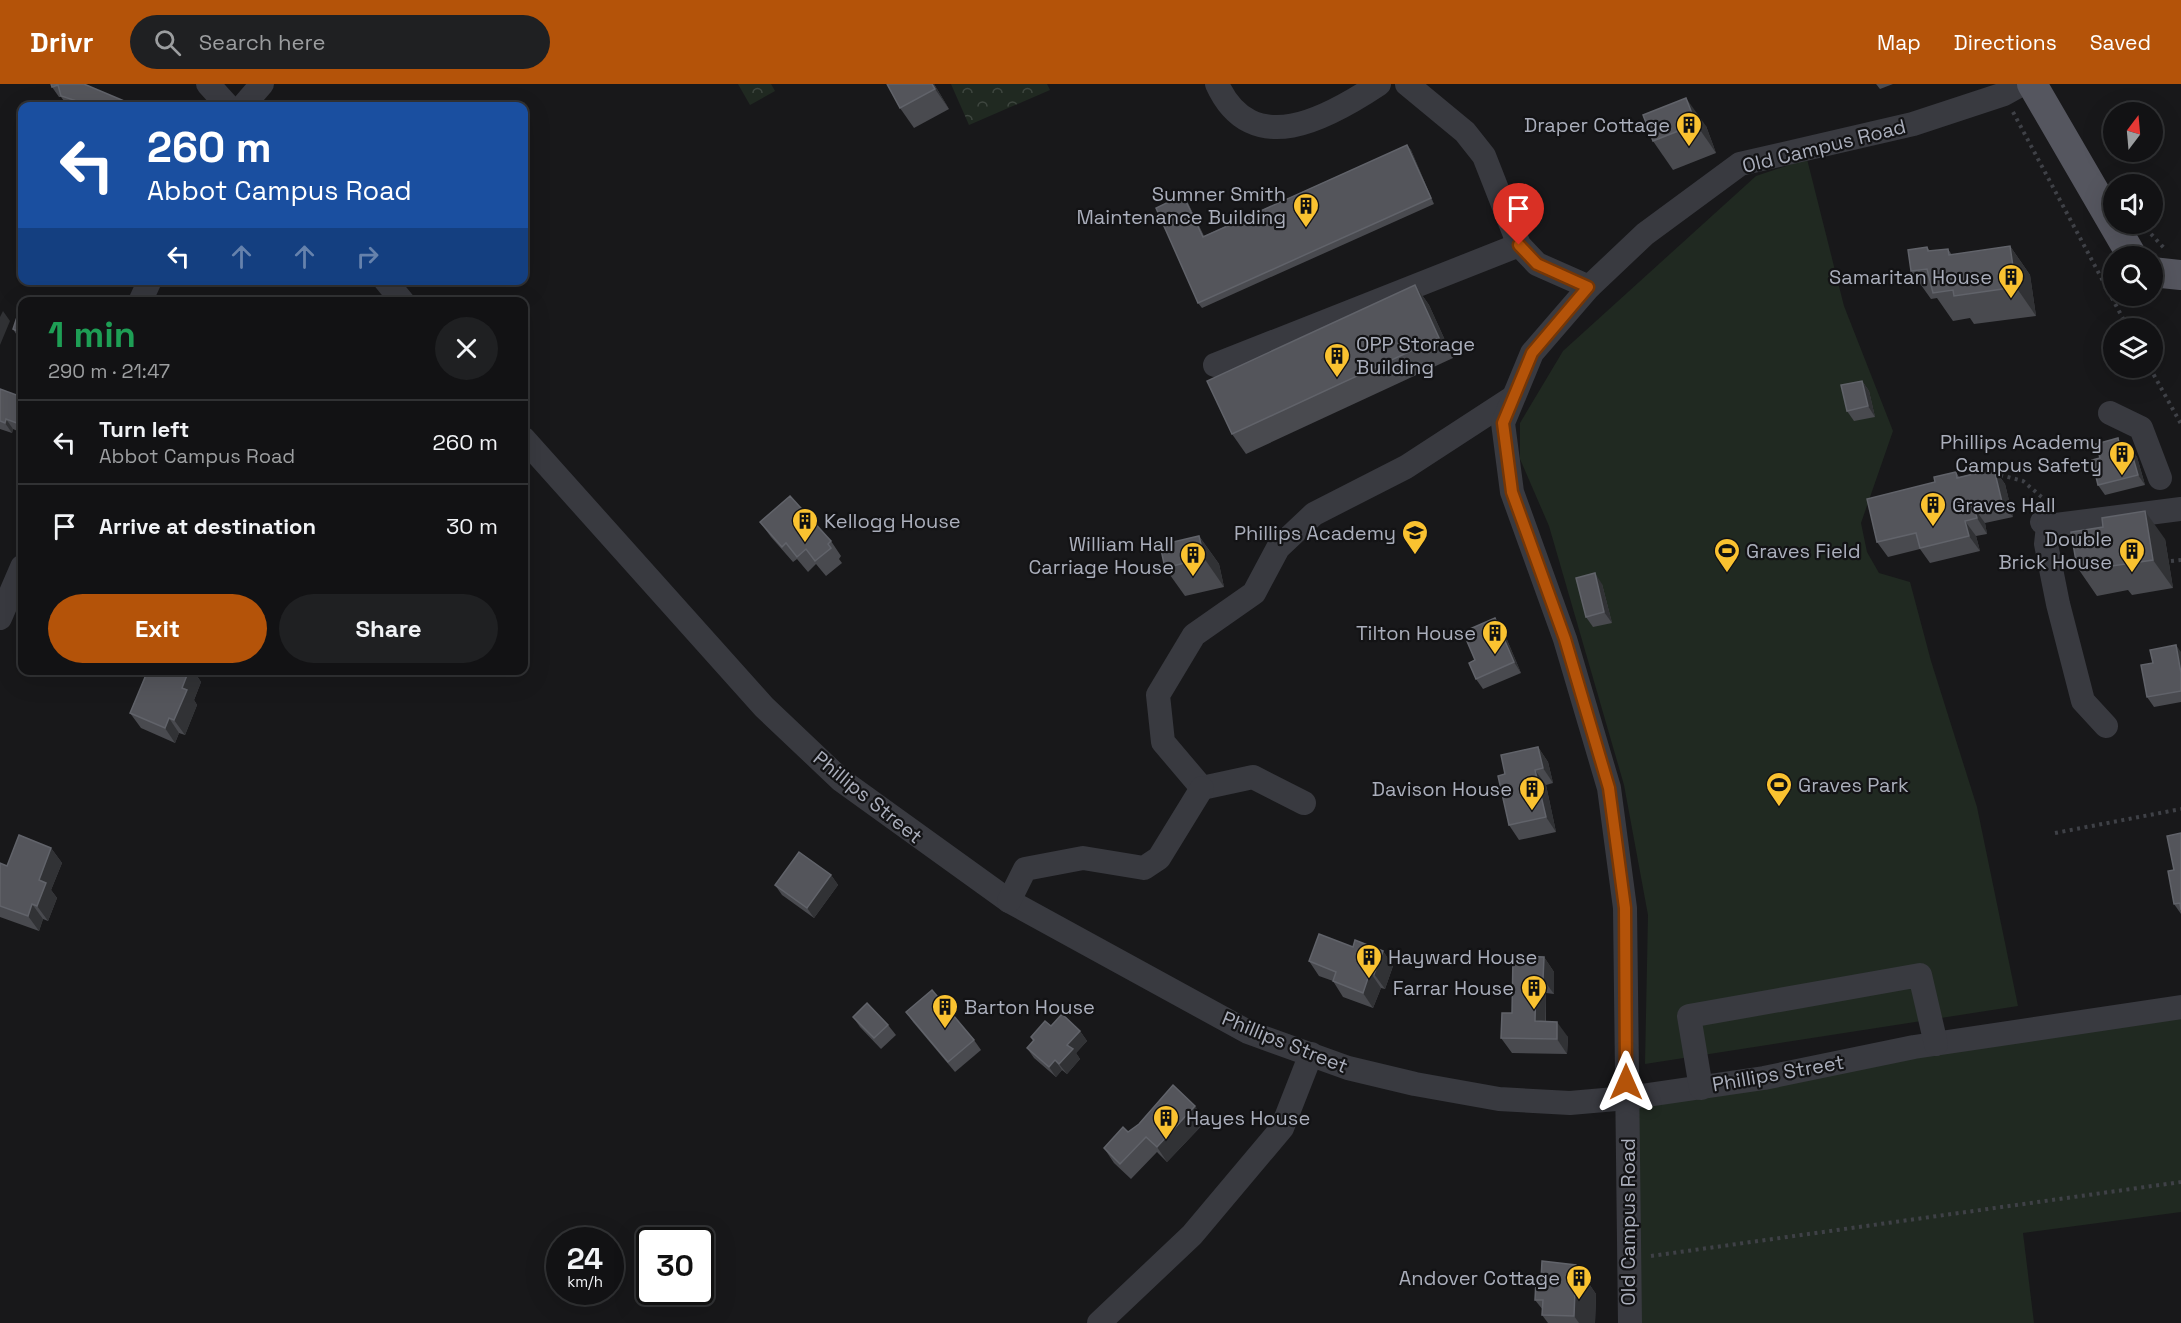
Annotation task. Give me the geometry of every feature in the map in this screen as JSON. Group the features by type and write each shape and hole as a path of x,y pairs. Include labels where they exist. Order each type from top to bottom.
{"main road":[{"path":"2032,84 2126,246"}],"street":[{"path":"208,84 224,102"},
{"path":"246,102 262,84"},
{"path":"1217,84 1235,112 1249,122 1267,129 1304,123 1344,108 1379,84"},
{"path":"1407,84 1465,132 1484,156 1519,245 1537,264 1588,287"},
{"name":"Old Campus Road","path":"1630,1323 1627,1260 1625,908 1609,788 1565,639 1512,492 1503,423 1532,353 1588,287 1645,234 1740,164 1913,124 2004,94 2022,84"},
{"path":"1215,365 1519,245"},
{"path":"389,285 398,297"},
{"path":"1202,788 1163,742 1158,695 1194,635 1254,593 1278,548 1314,514 1406,467 1512,398"},
{"path":"2110,413 2140,428 2160,478"},
{"name":"Phillips Street","path":"528,443 764,707 841,780 1009,901 1248,1032 1311,1054 1373,1074 1499,1099 1570,1103 1701,1088 1936,1044 2181,1007"},
{"path":"2106,726 2083,701 2058,604 2046,544 2047,518 2181,509"},
{"path":"0,618 18,576"},
{"path":"1009,901 1025,869 1083,858 1144,868 1159,858 1202,788 1253,777 1304,803"},
{"path":"1701,1088 1689,1016 1920,975 1936,1044"},
{"path":"1100,1323 1192,1235 1282,1128 1311,1054"}],"path":[{"path":"2012,110 2123,318"},
{"path":"2150,234 2167,266"},
{"path":"2156,378 2181,424"},
{"path":"1985,473 2000,473 2023,481 2047,518"},
{"path":"2171,561 2181,560"},
{"path":"2055,833 2181,809"},
{"path":"1627,1260 2181,1182"}],"green space":[{"path":"738,84 771,84 775,91 750,105"},
{"path":"951,84 1047,84 1050,90 969,125"},
{"path":"1807,159 1844,306 1893,431 1861,523 1867,552 1879,573 1910,582 1931,661 1977,807 2018,1006 1645,1064 1648,915 1624,785 1549,526 1520,459 1520,423 1563,351 1756,176"},
{"path":"2181,999 2181,1212 2023,1233 2034,1323 1630,1323 1627,1098"}],"building":[{"path":"51,84 84,84 127,102 80,102 61,96 58,85 52,87"},
{"path":"887,84 932,84 935,89 900,108"},
{"path":"1686,98 1696,124 1653,141 1643,115"},
{"name":"Sumner Smith Maintenance Building","path":"1407,145 1431,198 1198,303 1156,208 1183,195 1203,237"},
{"path":"2010,246 2016,287 1954,296 1953,290 1933,293 1927,269 1911,271 1908,250 1927,247 1928,251 1948,249 1949,255"},
{"path":"1415,285 1439,338 1232,434 1207,381"},
{"path":"18,314 18,331 13,329"},
{"path":"1862,381 1868,406 1847,411 1841,385"},
{"path":"0,389 18,396 18,424 6,419 5,423 0,421"},
{"name":"Phillips Academy Campus Safety","path":"2118,438 2120,449 2130,447 2138,475 2098,485 2092,460 2100,458 2096,444"},
{"name":"Graves Hall","path":"1994,469 2002,502 1974,508 1977,518 1965,521 1969,536 1920,548 1916,533 1877,542 1867,499 1935,482 1934,477 1956,472 1957,478"},
{"name":"Kellogg House","path":"790,496 831,541 828,544 831,548 815,561 806,549 797,557 786,543 782,547 760,522"},
{"path":"2145,511 2153,560 2112,566 2111,561 2077,567 2071,532 2103,527 2102,518"},
{"path":"1199,536 1204,558 1165,568 1160,545"},
{"path":"1595,573 1604,612 1586,617 1576,578"},
{"name":"Tilton House","path":"1495,618 1514,662 1476,679 1469,663 1475,660 1463,632"},
{"path":"2176,645 2181,673 2181,691 2147,697 2141,665 2153,663 2150,650"},
{"path":"146,675 187,675 182,688 187,690 174,720 169,718 165,728 130,713"},
{"path":"1538,747 1543,768 1535,770 1546,817 1509,825 1498,776 1505,774 1501,755"},
{"path":"2181,833 2181,910 2180,903 2174,904 2168,871 2174,870 2167,836"},
{"path":"19,835 51,848 39,880 46,883 37,906 32,904 28,916 0,906 0,863 7,866"},
{"path":"799,852 831,875 807,908 775,885"},
{"path":"1319,934 1353,947 1355,940 1383,951 1374,974 1370,972 1363,993 1333,981 1336,972 1309,961"},
{"path":"1513,956 1544,957 1543,979 1536,978 1535,1021 1557,1022 1557,1039 1501,1038 1502,1013 1512,1013"},
{"name":"Barton House","path":"932,990 974,1040 948,1062 906,1012"},
{"path":"867,1003 888,1025 874,1038 853,1017"},
{"path":"1062,1014 1080,1031 1067,1045 1073,1049 1059,1064 1055,1060 1049,1067 1027,1048 1034,1040 1031,1037 1045,1021 1051,1026"},
{"path":"1173,1085 1195,1106 1157,1147 1146,1137 1120,1164 1104,1148 1123,1127 1128,1132 1139,1124"},
{"path":"1542,1261 1576,1265 1574,1316 1542,1315 1543,1300 1535,1300 1536,1280 1541,1280"}],"place":[{"name":"Draper Cottage","path":"1689,148"},
{"name":"Sumner Smith Maintenance Building","path":"1306,229"},
{"name":"Samaritan House","path":"2011,300"},
{"name":"OPP Storage Building","path":"1337,379"},
{"name":"Phillips Academy Campus Safety","path":"2122,477"},
{"name":"Graves Hall","path":"1933,528"},
{"name":"Kellogg House","path":"805,544"},
{"name":"Phillips Academy","path":"1415,556"},
{"name":"Graves Field","path":"1727,574"},
{"name":"Double Brick House","path":"2132,574"},
{"name":"William Hall Carriage House","path":"1193,578"},
{"name":"Tilton House","path":"1495,656"},
{"name":"Graves Park","path":"1779,808"},
{"name":"Davison House","path":"1532,812"},
{"name":"Hayward House","path":"1369,980"},
{"name":"Farrar House","path":"1534,1011"},
{"name":"Barton House","path":"945,1030"},
{"name":"Hayes House","path":"1166,1141"},
{"name":"Andover Cottage","path":"1579,1301"}],"route":[{"path":"1519,245 1537,264 1561,277 1588,287 1532,353 1503,423 1512,492 1565,639 1609,788 1625,908 1626,1082"}]}
